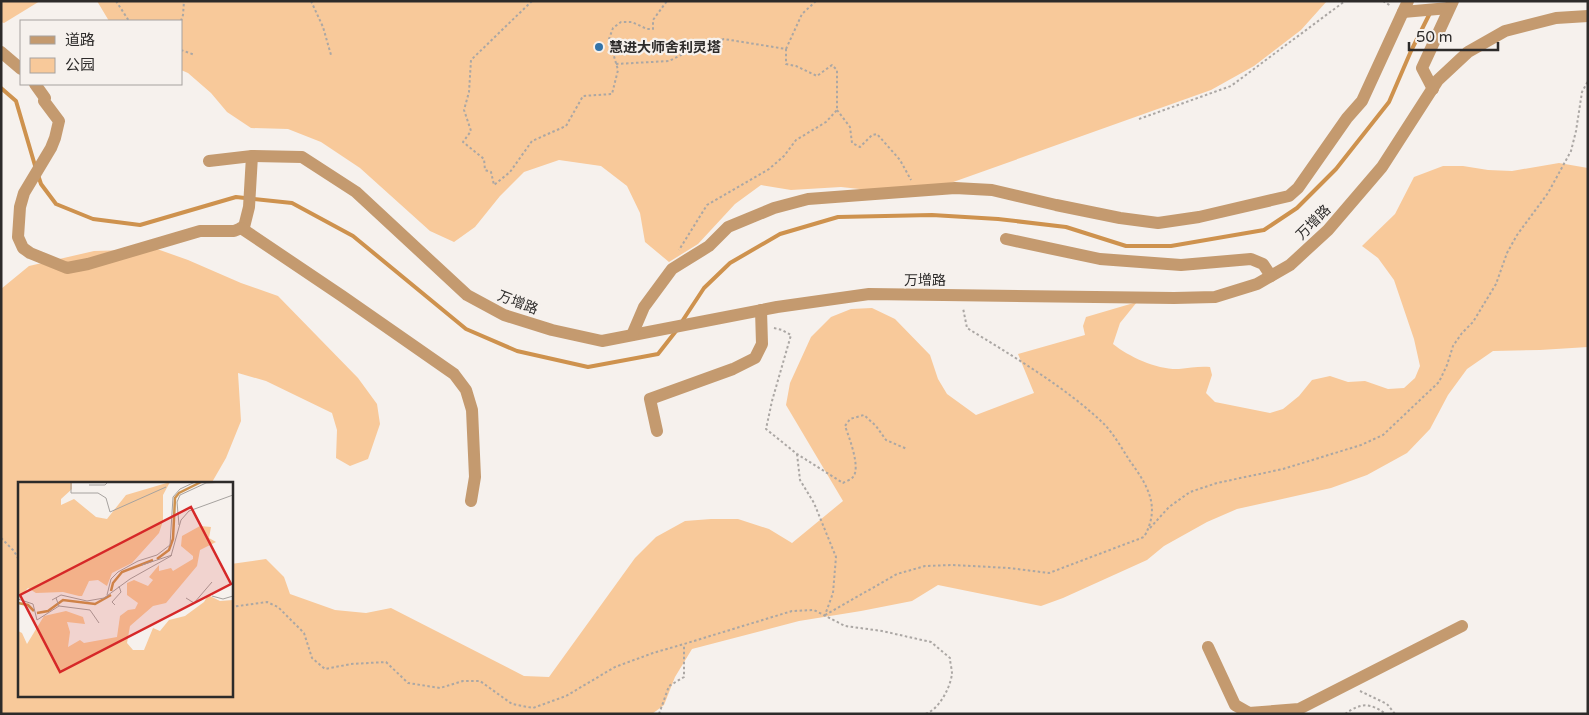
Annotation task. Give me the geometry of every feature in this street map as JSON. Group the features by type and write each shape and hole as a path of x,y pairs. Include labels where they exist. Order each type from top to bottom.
{"street":[{"path":"632,335 644,307 672,269 709,246 728,227 774,208 808,199 955,188 992,190 1084,211 1158,223 1199,217 1271,202 1289,196 1298,188 1347,118 1362,102 1406,7 1451,5 1422,68 1433,89"},
{"name":"万增路","path":"209,161 252,156 302,157 356,192 467,296 504,315 552,330 602,341 761,310 869,294 1215,297 1257,284 1290,265 1328,230 1382,167 1438,80 1468,52 1506,31 1556,18 1588,16"},
{"path":"1,52 20,68"},
{"path":"36,85 45,98 44,101 59,121 55,138 24,193 20,207 18,238 23,248 30,253 66,268 88,264 200,231 234,230 244,227 249,207 252,156"},
{"path":"241,228 454,374 466,390 472,410 475,477 471,501"},
{"path":"1006,239 1100,260 1181,265 1251,259 1263,264 1271,276"},
{"path":"658,430 650,399 733,370 755,358 762,344 761,310"},
{"path":"1208,647 1235,705 1249,712 1299,708 1462,626"}],"path":[{"path":"116,1 128,20"},
{"path":"181,20 184,1"},
{"path":"311,1 323,27 331,55"},
{"path":"532,1 470,60 469,92 464,110 471,131 463,142 484,159 486,170 491,172 494,185 510,172 532,141 566,126 583,96 612,94 618,70 609,39 613,28 621,22 632,22 653,30 653,20 667,1"},
{"path":"672,269 679,250 707,206 769,169 784,156 796,140 826,122 836,110 837,70 832,65 817,76 796,66 786,64 786,49 802,14 816,1"},
{"path":"1139,119 1232,86 1345,1"},
{"path":"616,64 669,61 687,52 724,39 786,49"},
{"path":"182,50 195,54"},
{"path":"825,615 897,574 925,566 953,565 1009,568 1049,573 1144,537 1169,507 1190,492 1217,483 1283,469 1361,445 1383,435 1439,382 1453,346 1473,322 1496,284 1507,253 1517,235 1548,193 1571,151 1582,92 1588,81"},
{"path":"836,110 850,127 852,143 860,147 872,135 877,134 900,160 917,191"},
{"path":"960,295 967,328 1060,388 1105,425 1146,484 1153,505 1150,528"},
{"path":"761,325 782,330 791,335 766,429 796,454 842,483 853,478 856,471 846,426 850,419 864,415 876,426 886,440 907,449"},
{"path":"796,454 800,480 814,503 836,557 833,593 825,615"},
{"path":"1,538 14,551 18,558"},
{"path":"232,607 267,602 278,607 304,633 312,658 325,669 351,664 386,662 408,683 440,688 463,681 480,681 512,704 533,708 566,696 615,667 653,653 792,611 814,610 844,626 882,631 931,642 950,658 952,674 945,695 925,714"},
{"path":"658,714 669,686 684,677 684,644"},
{"path":"1346,684 1387,704 1395,714"},
{"path":"1345,714 1361,705 1373,706 1386,714"}],"green space":[{"path":"1,1 40,1 4,23 1,22"},
{"path":"97,1 1327,1 1301,30 1254,66 1211,90 942,186 887,192 841,187 791,190 761,185 735,204 698,244 669,262 645,242 640,213 627,186 601,166 559,160 524,172 500,196 475,227 454,242 430,231 360,168 321,142 288,129 251,128 227,112 211,93 188,73 182,70 182,20 108,20"},
{"path":"1559,163 1588,168 1588,347 1493,351 1467,369 1448,395 1430,429 1407,453 1367,475 1331,488 1237,509 1207,522 1164,546 1147,560 1041,606 938,585 912,601 799,621 692,649 675,677 664,705 652,714 1,714 1,289 29,266 94,251 157,249 188,260 241,283 278,296 358,378 377,404 380,424 368,459 350,466 336,458 337,430 332,413 266,381 238,373 241,421 226,458 212,482 18,482 18,698 232,698 232,564 266,559 284,577 290,594 335,610 366,613 391,608 524,676 549,677 635,558 656,537 685,521 738,519 769,529 792,543 843,501 786,405 790,383 811,337 831,317 851,309 872,308 895,319 930,355 938,379 947,394 976,415 1034,393 1018,354 1085,335 1083,326 1086,317 1137,302 1120,323 1113,344 1127,354 1153,365 1171,369 1210,367 1212,375 1206,393 1215,402 1270,413 1283,409 1299,396 1312,380 1330,376 1348,382 1365,381 1388,389 1404,388 1415,378 1420,366 1414,339 1394,280 1378,258 1362,246 1395,214 1414,177 1443,166 1512,171"}],"waterway":[{"path":"681,323 704,288 730,263 780,234 838,217 932,215 998,219 1066,227 1126,246 1171,246 1264,230 1297,208 1336,169 1389,102 1430,13"},
{"path":"1,88 16,101 36,169"},
{"path":"38,175 41,184 56,204 93,219 140,225 236,197 292,203 353,236 466,329 517,351 588,367 658,354 676,331"}],"place":[{"name":"慧进大师舍利灵塔","path":"599,47"}]}
